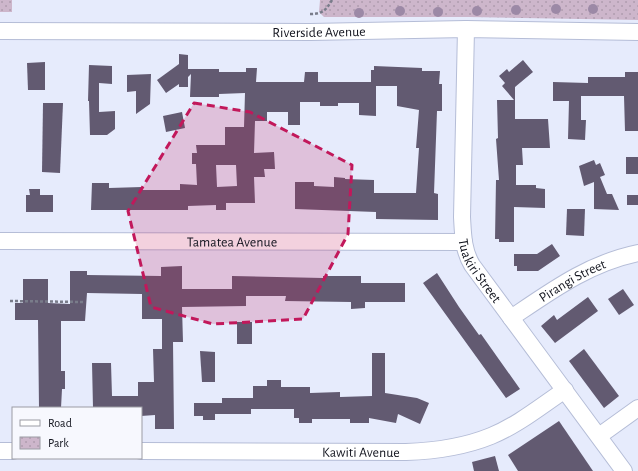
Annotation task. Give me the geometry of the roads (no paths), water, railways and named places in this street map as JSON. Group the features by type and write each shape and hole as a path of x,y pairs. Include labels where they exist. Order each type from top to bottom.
{"street":[{"name":"Riverside Avenue","path":"0,31 310,32 466,28 638,32"},
{"name":"Tuakiri Street","path":"466,28 462,217 464,242 472,265 624,471"},
{"name":"Tamatea Avenue","path":"0,241 464,242"},
{"name":"Pirangi Street","path":"510,318 577,275 618,258 638,253"},
{"name":"Kawiti Avenue","path":"142,451 406,452 449,448 491,436 518,422 565,390"},
{"path":"599,436 638,408"},
{"path":"0,451 12,451"}]}
